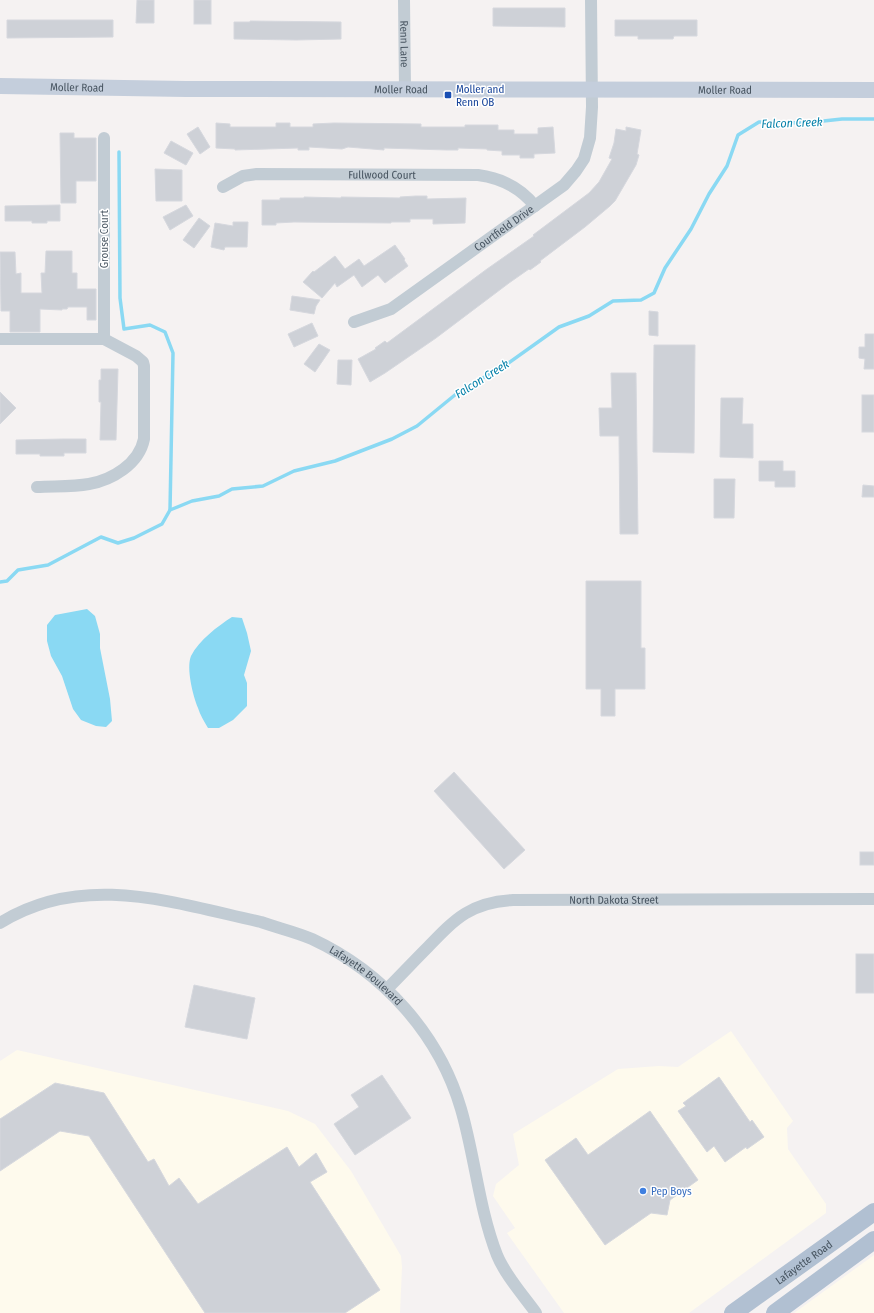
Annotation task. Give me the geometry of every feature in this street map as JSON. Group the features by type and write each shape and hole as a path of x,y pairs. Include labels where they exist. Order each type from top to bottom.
{"main road":[{"name":"Lafayette Road","path":"733,1313 874,1212"},
{"path":"775,1313 874,1240"}],"street":[{"name":"Renn Lane","path":"404,0 405,89"},
{"name":"Courtfield Drive","path":"354,322 391,309 564,185 576,171 584,159 590,138 592,89 591,0"},
{"name":"Moller Road","path":"0,86 186,89 874,90"},
{"name":"Grouse Court","path":"104,138 104,339"},
{"name":"Fullwood Court","path":"223,187 243,176 257,174 478,175 507,182 524,193 535,206"},
{"path":"0,339 104,339 136,356 143,362 144,439 141,449 132,462 123,470 114,475 94,483 37,487"},
{"name":"Lafayette Boulevard","path":"0,923 29,908 62,898 93,894 140,896 261,922 298,933 341,954 363,969 398,1000 425,1032 440,1057 452,1083 461,1110 492,1241 504,1270 536,1313"},
{"name":"North Dakota Street","path":"387,989 451,923 472,909 498,901 874,899"}],"shaded area":[{"path":"731,1031 793,1121 787,1128 788,1149 826,1204 826,1213 689,1313 564,1313 507,1233 515,1228 493,1196 496,1184 519,1165 513,1134 618,1069 659,1066 678,1067"},
{"path":"17,1050 288,1111 315,1124 351,1171 401,1256 400,1313 0,1313 0,1061"},
{"path":"874,1255 874,1313 794,1313"}],"water":[{"path":"87,609 95,616 100,634 100,648 110,699 112,721 106,727 96,726 81,720 73,709 62,676 51,656 47,641 47,625 55,615"},
{"path":"232,617 242,618 251,651 244,675 247,683 247,706 233,720 219,728 208,728 200,713 194,696 189,668 191,656 194,650 204,639"}],"building":[{"path":"137,0 154,0 154,23 136,23"},
{"path":"194,0 211,0 211,24 194,24"},
{"path":"493,8 565,8 565,27 493,26"},
{"path":"7,20 113,20 113,37 7,38"},
{"path":"615,20 697,20 697,36 674,36 673,39 638,39 638,36 615,36"},
{"path":"234,22 341,22 341,39 234,39"},
{"path":"216,123 230,124 230,127 276,127 276,123 290,123 290,127 313,127 313,124 334,123 421,124 421,127 498,125 498,130 514,130 514,134 538,134 538,128 553,127 555,153 534,154 534,158 520,158 520,155 502,155 502,151 458,148 458,150 447,150 384,148 384,150 348,147 342,149 309,147 309,150 298,150 298,148 235,150 216,148"},
{"path":"198,127 210,147 200,154 187,134"},
{"path":"626,127 641,130 637,154 639,155 636,165 615,201 610,206 540,261 541,262 509,283 436,338 370,382 358,359 376,349 375,348 385,341 387,343 534,236 533,235 589,193 599,182 612,159 609,158 614,143 616,129 626,131"},
{"path":"60,133 74,133 74,138 96,138 96,181 76,181 76,203 61,203"},
{"path":"171,141 193,153 186,165 164,153"},
{"path":"155,169 182,170 182,201 156,201"},
{"path":"427,196 427,199 466,198 465,223 433,224 433,219 410,219 410,222 391,223 294,222 276,223 276,225 262,225 262,200 280,200 280,198 304,197 400,198"},
{"path":"60,205 60,221 32,223 32,221 5,221 5,206"},
{"path":"186,205 193,216 170,230 163,217"},
{"path":"199,218 210,226 194,248 183,240"},
{"path":"233,222 248,222 247,247 225,247 224,250 211,247 215,223 233,226"},
{"path":"395,245 408,266 385,283 378,275 362,287 354,275 337,287 335,283 322,298 303,282 313,271 314,272 335,256 345,269 359,259 364,266"},
{"path":"46,251 72,251 72,273 77,273 77,289 96,289 96,320 87,320 87,307 68,307 67,309 62,310 40,309 40,332 10,332 10,311 1,311 0,252 15,252 16,274 21,273 21,293 42,293 41,273 45,273"},
{"path":"292,296 320,300 316,306 314,314 290,310"},
{"path":"649,311 658,312 658,336 649,335"},
{"path":"312,323 318,336 294,347 288,334"},
{"path":"865,334 874,334 874,369 864,369 865,359 859,358 859,347 865,347"},
{"path":"319,344 330,350 315,372 304,364"},
{"path":"654,345 695,345 694,453 653,452"},
{"path":"338,360 352,360 351,385 337,384"},
{"path":"101,369 118,369 116,440 100,440 101,402 99,402 99,380 101,380"},
{"path":"611,373 636,373 638,534 620,534 619,436 600,436 599,408 612,408"},
{"path":"0,392 16,408 0,424"},
{"path":"862,395 874,395 874,432 862,432"},
{"path":"721,398 743,398 742,424 753,424 753,458 720,457"},
{"path":"86,439 86,453 64,453 64,456 16,454 16,440"},
{"path":"759,461 783,461 783,471 795,471 795,487 775,487 775,481 759,481"},
{"path":"714,479 735,479 734,518 714,518"},
{"path":"863,485 874,486 874,497 862,497"},
{"path":"586,581 641,581 641,648 645,648 645,689 615,689 615,716 601,716 601,689 586,689"},
{"path":"454,772 525,850 504,869 434,791"},
{"path":"860,852 874,852 874,865 860,865"},
{"path":"856,954 874,954 874,993 856,993"},
{"path":"194,985 255,998 247,1039 185,1027"},
{"path":"382,1075 411,1118 355,1155 334,1124 359,1107 351,1095"},
{"path":"719,1077 750,1122 752,1120 764,1137 747,1149 746,1147 725,1162 714,1146 707,1152 678,1111 686,1106 683,1103"},
{"path":"55,1083 104,1093 148,1162 154,1159 169,1186 179,1178 198,1204 287,1147 299,1167 316,1153 327,1172 310,1182 380,1290 345,1313 205,1313 89,1136 60,1131 0,1171 0,1119"},
{"path":"650,1111 698,1180 670,1200 667,1215 651,1213 605,1245 545,1160 576,1138 588,1155"}],"waterway":[{"name":"Falcon Creek","path":"0,582 7,581 18,570 48,565 101,537 118,543 134,538 162,524 170,510 192,501 219,496 232,489 263,486 294,471 335,461 392,439 417,426 461,390 503,367 559,327 589,316 613,301 641,300 654,293 665,268 691,229 709,194 727,166 738,135 759,122 805,123 842,119 874,119"},
{"path":"119,152 120,298 124,329 150,325 165,332 173,353 170,510"}],"place":[{"name":"Moller and Renn OB","path":"448,95"},
{"name":"Pep Boys","path":"643,1191"}]}
